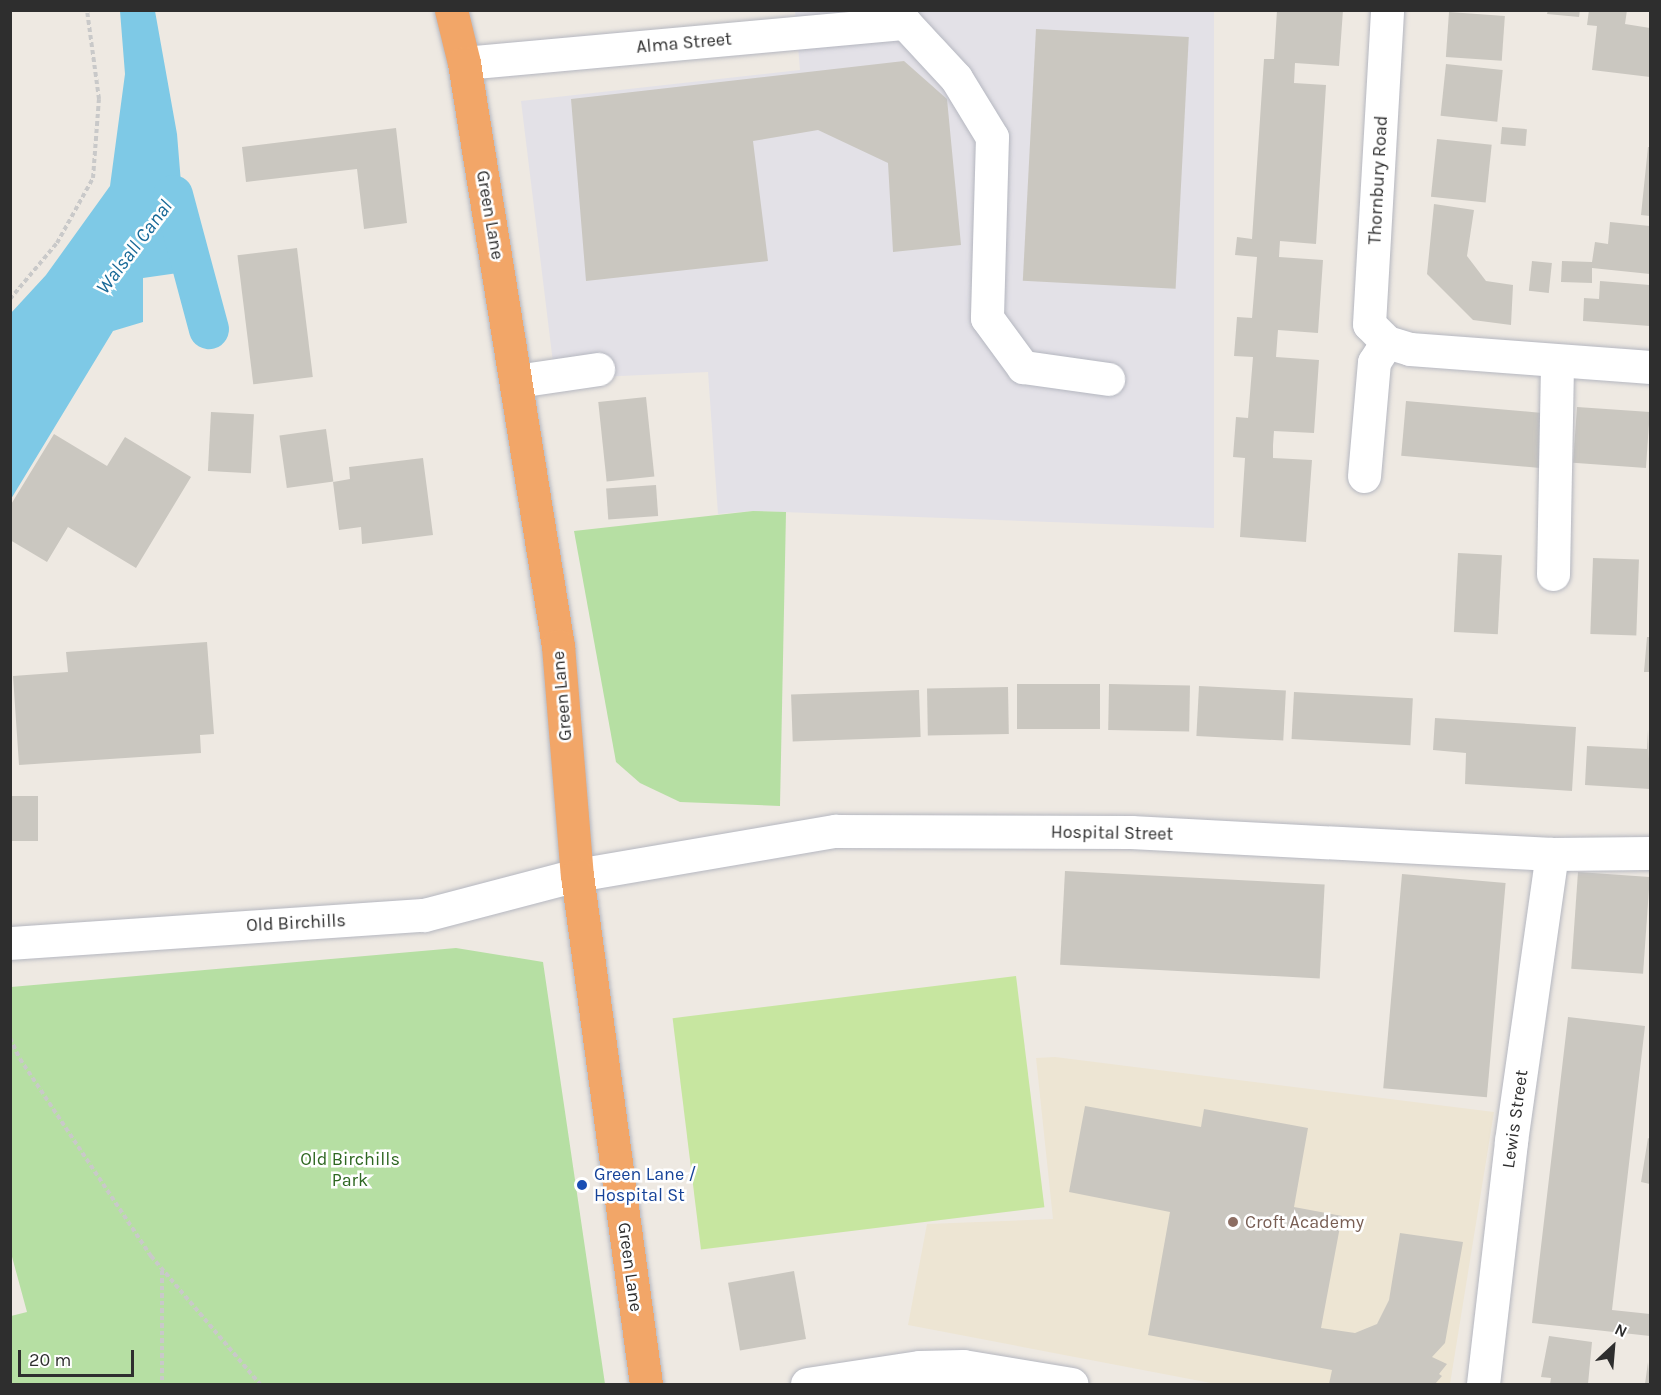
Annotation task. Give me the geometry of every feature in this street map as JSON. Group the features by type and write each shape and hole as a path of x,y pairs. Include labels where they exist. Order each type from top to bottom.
{"highway":[{"name":"Green Lane","path":"452,10 464,63 558,646 577,875 646,1384"}],"street":[{"name":"Thornbury Road","path":"1386,342 1369,324 1387,10"},
{"name":"Alma Street","path":"464,63 905,23 956,78 992,137 987,318 1023,367 1108,379"},
{"path":"1364,476 1374,362 1386,342 1410,349 1650,368"},
{"path":"1553,574 1557,362"},
{"path":"517,381 598,369"},
{"name":"Hospital Street","path":"577,875 836,831 1131,831 1552,854 1650,853"},
{"name":"Lewis Street","path":"1483,1384 1511,1141 1552,854"},
{"name":"Old Birchills","path":"10,943 424,915 577,875"},
{"path":"807,1384 919,1366 952,1366 1072,1384"}],"path":[{"path":"10,298 57,243 93,178 99,99 87,10"},
{"path":"10,1038 20,1059 162,1270 260,1384"},
{"path":"162,1270 162,1384"}],"shaded area":[{"path":"795,11 1214,11 1214,528 753,511 718,514 708,372 555,379 521,101 800,70"},
{"name":"Croft Academy","path":"1055,1057 1494,1112 1450,1384 1216,1384 908,1325 927,1224 1053,1219 1036,1058"}],"green space":[{"path":"753,511 786,512 780,806 680,802 640,783 616,762 574,531"},
{"name":"Old Birchills Park","path":"456,948 543,962 605,1384 11,1384 11,1316 27,1312 11,1253 11,987"},
{"path":"1016,976 1044,1207 701,1249 673,1018"}],"water":[{"name":"Walsall Canal","path":"120,11 155,11 177,134 186,244 209,329 191,277 178,273 143,278 143,322 113,331 11,499 11,313 46,275 110,186 125,74"}],"building":[{"path":"1277,10 1343,10 1339,66 1295,63 1294,83 1326,85 1316,244 1280,241 1279,257 1323,260 1318,333 1278,330 1276,357 1319,360 1314,433 1274,431 1273,445 1273,458 1312,460 1306,542 1240,537 1245,458 1233,457 1236,417 1248,418 1253,357 1234,356 1237,317 1252,318 1257,257 1235,255 1237,237 1252,239 1264,59 1274,59"},
{"path":"1548,10 1580,10 1579,17 1547,14"},
{"path":"1589,10 1627,10 1625,24 1650,28 1650,77 1592,70 1597,26 1587,25"},
{"path":"1449,12 1505,16 1502,61 1446,57"},
{"path":"1036,29 1189,37 1176,289 1023,281"},
{"path":"904,61 947,99 961,245 893,252 888,163 818,130 753,141 768,261 586,281 571,99"},
{"path":"1446,64 1503,70 1497,122 1441,116"},
{"path":"1502,127 1527,129 1525,146 1501,144"},
{"path":"396,128 407,223 364,229 357,169 246,182 242,147"},
{"path":"1437,139 1492,145 1486,202 1431,197"},
{"path":"1648,147 1650,147 1650,216 1641,215"},
{"path":"1434,204 1474,210 1467,256 1486,281 1513,285 1511,325 1473,320 1427,274"},
{"path":"1610,222 1650,226 1650,274 1592,268 1592,283 1561,282 1562,261 1592,262 1595,242 1608,244"},
{"path":"297,248 313,377 253,384 237,255"},
{"path":"1532,261 1552,263 1549,293 1529,291"},
{"path":"1600,281 1650,285 1650,326 1583,321 1584,298 1599,299"},
{"path":"646,397 654,477 607,482 598,402"},
{"path":"1406,401 1547,413 1543,468 1401,456"},
{"path":"1577,407 1650,412 1646,468 1573,463"},
{"path":"211,412 254,414 251,473 208,471"},
{"path":"326,429 333,481 287,488 279,436"},
{"path":"54,434 107,466 125,437 191,477 136,568 68,527 47,562 10,540 10,506"},
{"path":"423,458 433,535 362,544 361,527 339,530 333,482 350,479 349,467"},
{"path":"656,485 658,516 608,519 606,488"},
{"path":"1458,553 1502,555 1498,634 1454,632"},
{"path":"1593,558 1639,560 1636,636 1590,634"},
{"path":"1647,637 1650,637 1650,672 1644,672"},
{"path":"207,642 214,734 200,735 201,753 19,765 13,676 68,672 66,652"},
{"path":"1017,684 1100,684 1100,729 1017,729"},
{"path":"1109,684 1190,685 1189,731 1108,730"},
{"path":"1199,686 1286,691 1283,740 1196,736"},
{"path":"1008,687 1009,734 928,735 927,688"},
{"path":"919,690 921,737 793,741 791,694"},
{"path":"1294,692 1413,698 1410,745 1292,739"},
{"path":"1435,718 1576,727 1572,791 1465,784 1466,753 1433,750"},
{"path":"1648,729 1650,789 1585,785 1587,746 1647,749"},
{"path":"10,796 38,796 38,841 10,841"},
{"path":"1065,871 1325,885 1320,978 1060,965"},
{"path":"1578,872 1650,877 1643,974 1571,969"},
{"path":"1402,874 1506,883 1487,1097 1383,1088"},
{"path":"1568,1017 1645,1026 1612,1310 1650,1314 1650,1336 1532,1323"},
{"path":"1085,1106 1201,1127 1204,1109 1308,1128 1294,1207 1342,1216 1321,1328 1355,1333 1377,1324 1389,1300 1400,1233 1463,1242 1445,1343 1432,1357 1447,1364 1439,1374 1442,1376 1435,1384 1329,1384 1332,1370 1148,1335 1170,1212 1069,1192"},
{"path":"1648,1138 1650,1139 1650,1184 1641,1182"},
{"path":"794,1271 806,1339 740,1351 728,1283"},
{"path":"1549,1336 1592,1342 1588,1384 1550,1384 1551,1378 1541,1377"},
{"path":"1648,1362 1650,1384 1645,1384"}],"waterway":[{"name":"Walsall Canal","path":"173,195 209,329"}],"place":[{"name":"Green Lane / Hospital St","path":"582,1185"},
{"name":"Croft Academy","path":"1233,1222"}]}
